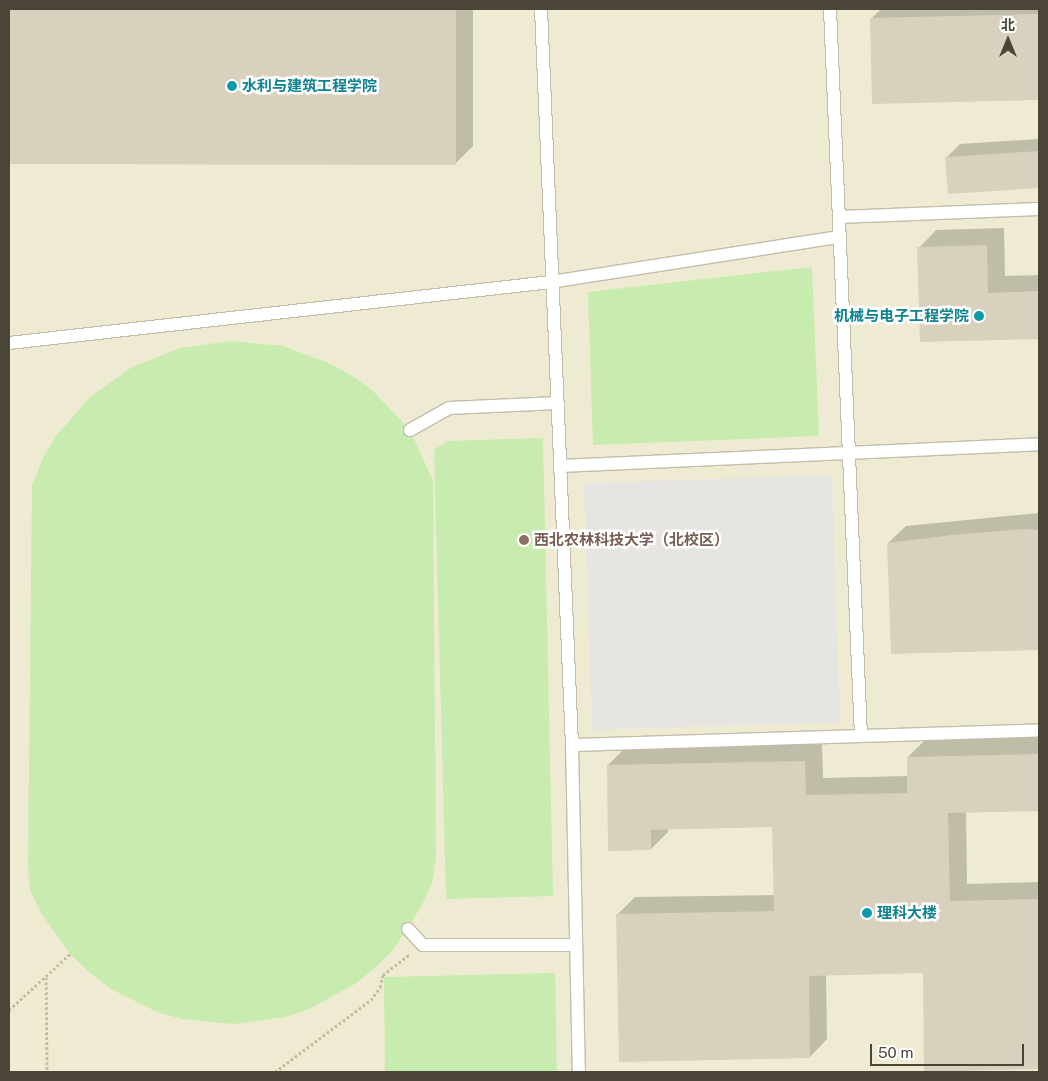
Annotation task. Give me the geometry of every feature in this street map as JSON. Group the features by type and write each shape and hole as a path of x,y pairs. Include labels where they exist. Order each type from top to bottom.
{"lane":[{"path":"541,9 572,745 579,1072"},
{"path":"830,9 861,736"},
{"path":"839,217 1039,209"},
{"path":"9,343 551,282 840,236"},
{"path":"410,430 449,408 558,402"},
{"path":"561,466 1039,444"},
{"path":"572,745 1039,730"},
{"path":"408,929 423,945 576,945"}],"path":[{"path":"276,1072 371,1000 380,987 383,975 423,945"},
{"path":"9,1010 70,954"},
{"path":"46,976 47,1072"}],"shaded area":[{"name":"西北农林科技大学（北校区）","path":"9,9 1039,9 1039,1072 9,1072"},
{"path":"832,475 840,722 592,730 584,483"}],"green space":[{"path":"812,267 819,436 593,445 588,292"},
{"path":"231,341 283,346 331,364 354,377 374,392 410,430 433,481 436,857 432,883 421,907 393,950 375,968 355,984 309,1009 285,1017 233,1024 182,1019 157,1012 111,989 90,973 70,954 41,913 30,890 28,866 32,486 43,458 56,436 90,397 132,367 180,348"},
{"path":"543,438 553,896 446,899 434,450 447,441"},
{"path":"555,973 557,1072 385,1072 384,977"}],"building":[{"name":"水利与建筑工程学院","path":"9,9 456,9 456,165 9,164"},
{"path":"1039,14 1039,100 872,104 870,18"},
{"path":"1039,151 1039,188 948,194 945,157"},
{"name":"机械与电子工程学院","path":"987,245 988,293 1039,291 1039,339 920,342 917,247"},
{"path":"1025,529 1039,530 1039,650 891,654 887,543"},
{"name":"理科大楼","path":"1039,754 1039,811 948,813 950,901 1039,899 1039,1069 924,1072 923,973 809,976 810,1058 619,1062 616,914 774,911 772,827 651,830 651,850 608,851 607,765 805,761 806,795 907,793 907,757"}],"place":[{"name":"水利与建筑工程学院","path":"232,86"},
{"name":"机械与电子工程学院","path":"979,316"},
{"name":"西北农林科技大学（北校区）","path":"524,540"},
{"name":"理科大楼","path":"867,913"}]}
